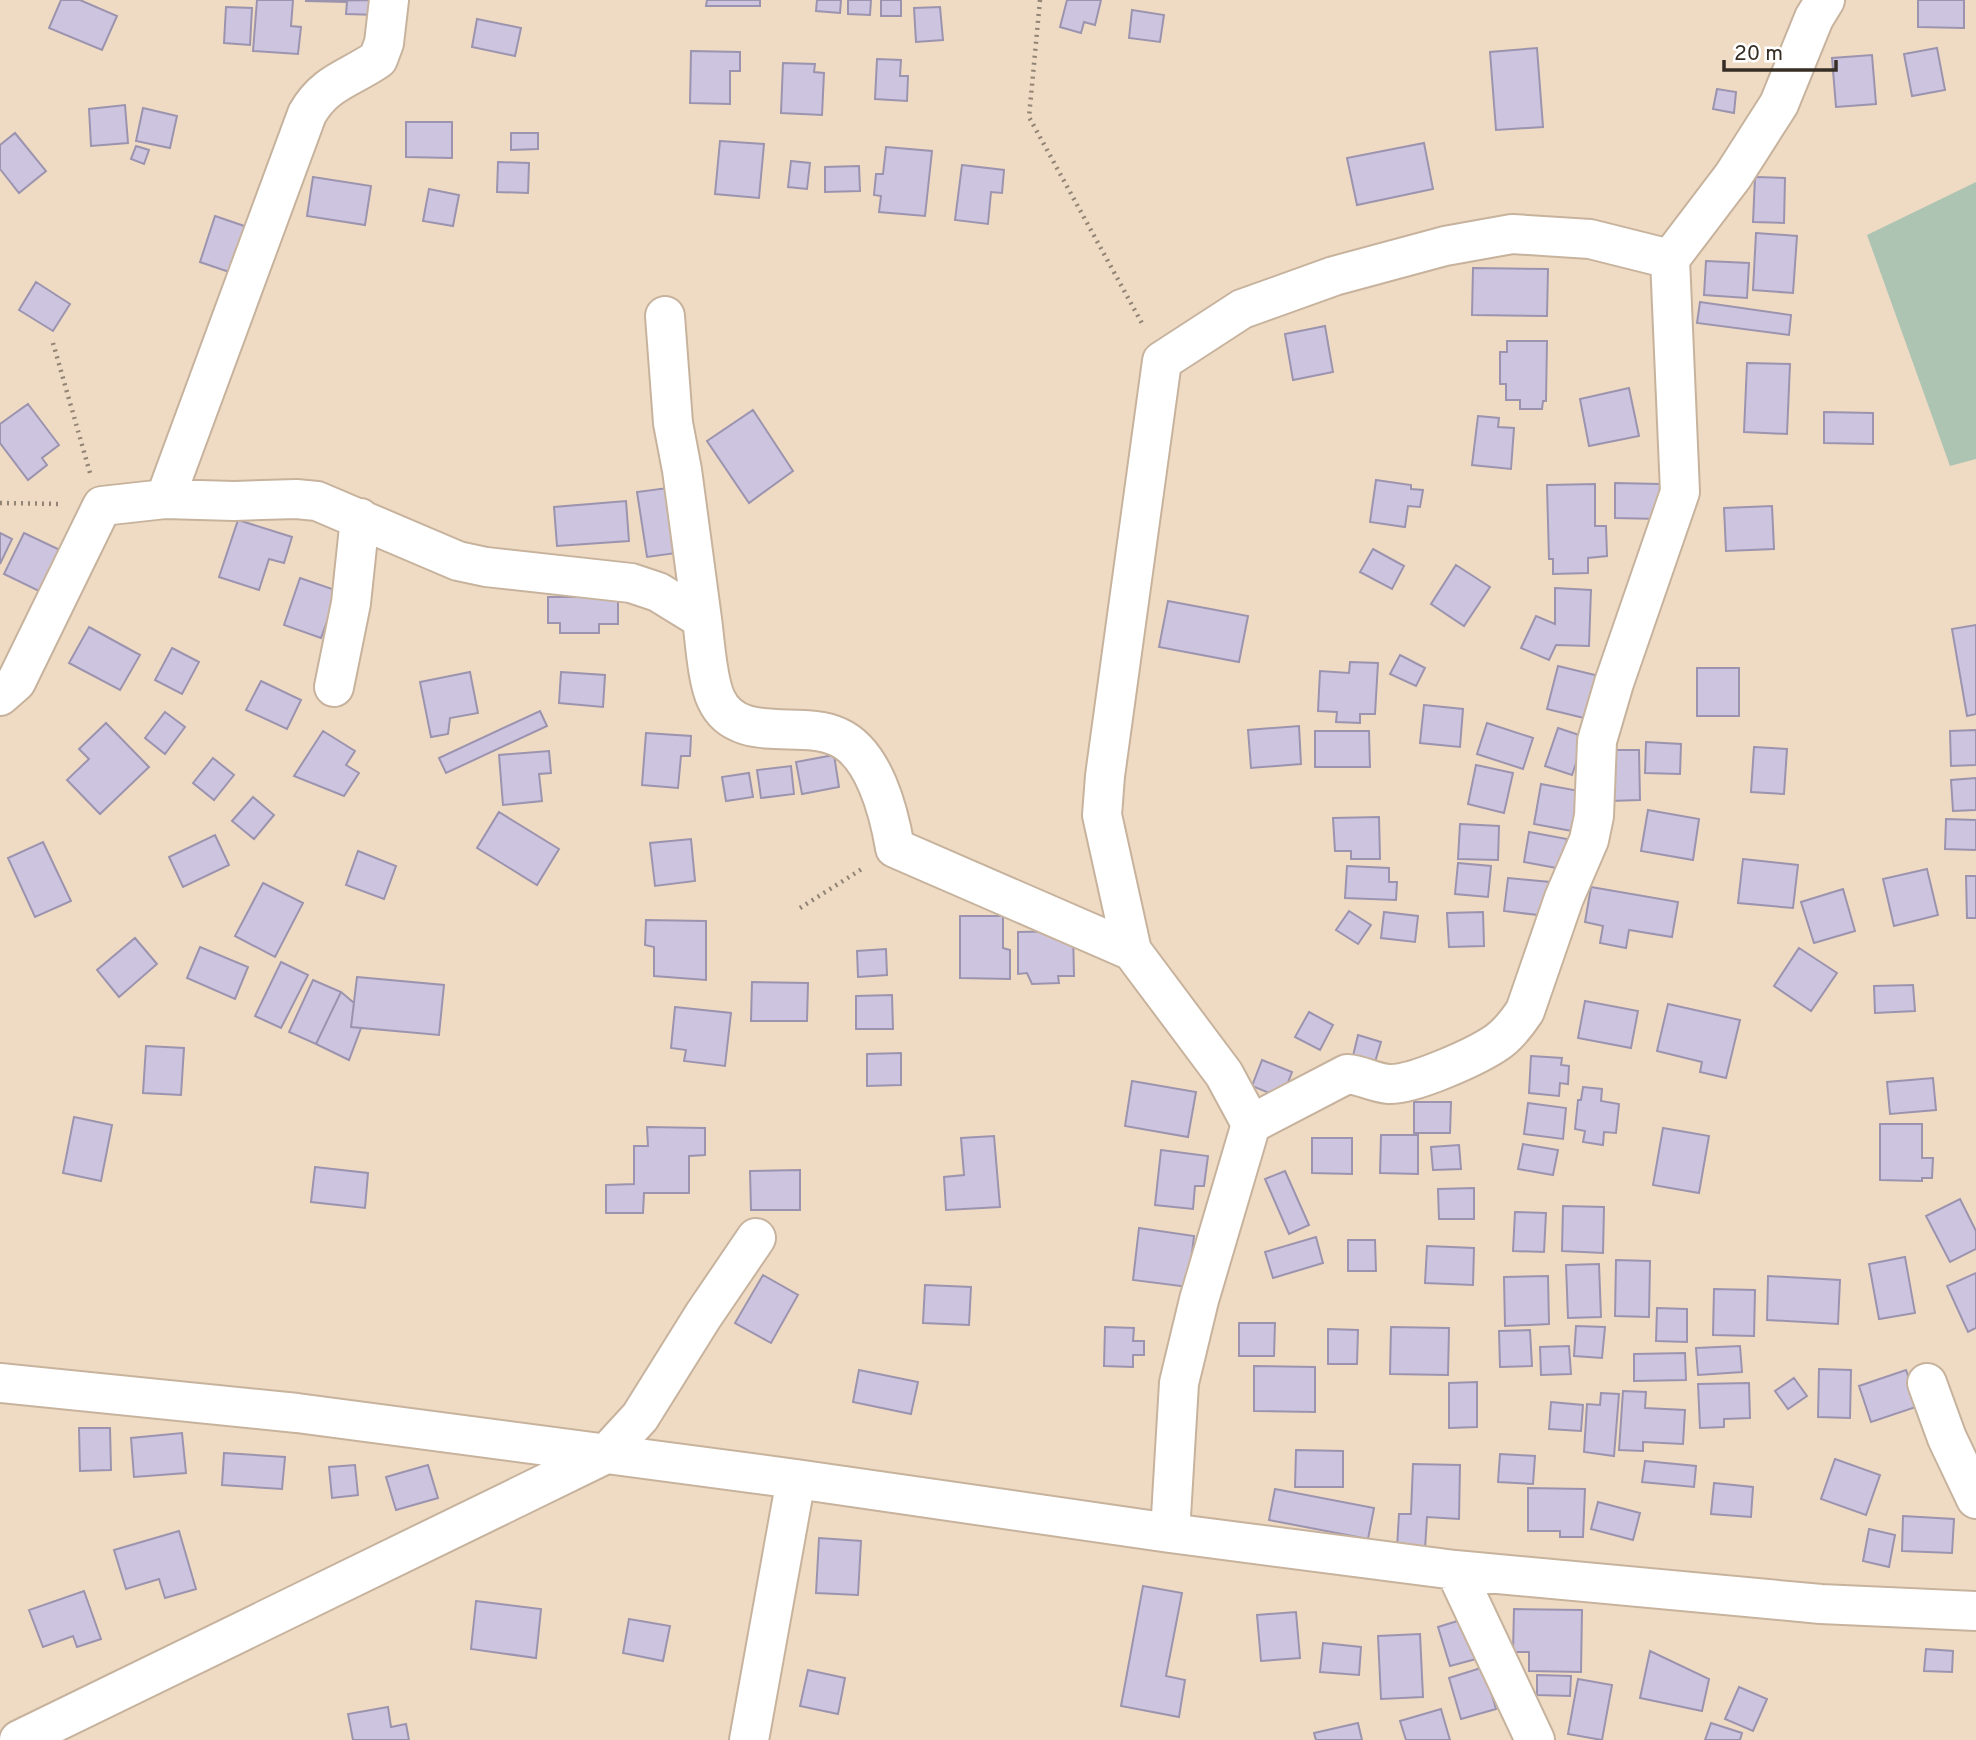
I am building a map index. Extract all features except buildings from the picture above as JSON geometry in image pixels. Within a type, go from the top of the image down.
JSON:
[{"type":"street","points":[[165,499],[307,114],[317,97],[378,59],[384,43],[388,0]]},
{"type":"street","points":[[1251,1124],[1347,1074],[1361,1075],[1374,1082],[1391,1084],[1416,1080],[1497,1043],[1516,1026],[1525,1011],[1564,898],[1589,840],[1594,816],[1597,741],[1614,683],[1680,492],[1670,259],[1733,176],[1779,104],[1814,18],[1825,0]]},
{"type":"street","points":[[1170,1533],[1179,1383],[1199,1300],[1251,1124],[1224,1074],[1132,951],[1102,815],[1105,776],[1162,361],[1242,309],[1334,276],[1445,246],[1513,234],[1590,239],[1670,259]]},
{"type":"street","points":[[665,316],[673,423],[716,699],[727,713],[742,723],[785,730],[817,730],[840,737],[858,751],[881,791],[895,848],[1132,951]]},
{"type":"street","points":[[0,696],[16,682],[102,506],[165,499],[317,501],[360,517],[458,561],[486,567],[631,583],[658,593],[702,619]]},
{"type":"street","points":[[334,687],[351,603],[360,517]]},
{"type":"street","points":[[19,1740],[606,1454],[640,1417],[756,1238]]},
{"type":"street","points":[[1,1373],[1455,1570],[1821,1604],[1976,1611]]},
{"type":"street","points":[[1927,1383],[1947,1438],[1976,1499]]},
{"type":"street","points":[[749,1740],[796,1479]]},
{"type":"street","points":[[1455,1570],[1535,1740]]},
{"type":"path","points":[[1041,0],[1029,117],[1162,361]]},
{"type":"path","points":[[0,503],[102,506],[86,463],[53,343]]},
{"type":"path","points":[[800,908],[895,848]]},
{"type":"green space","points":[[1976,182],[1976,459],[1950,466],[1867,235]]}]
